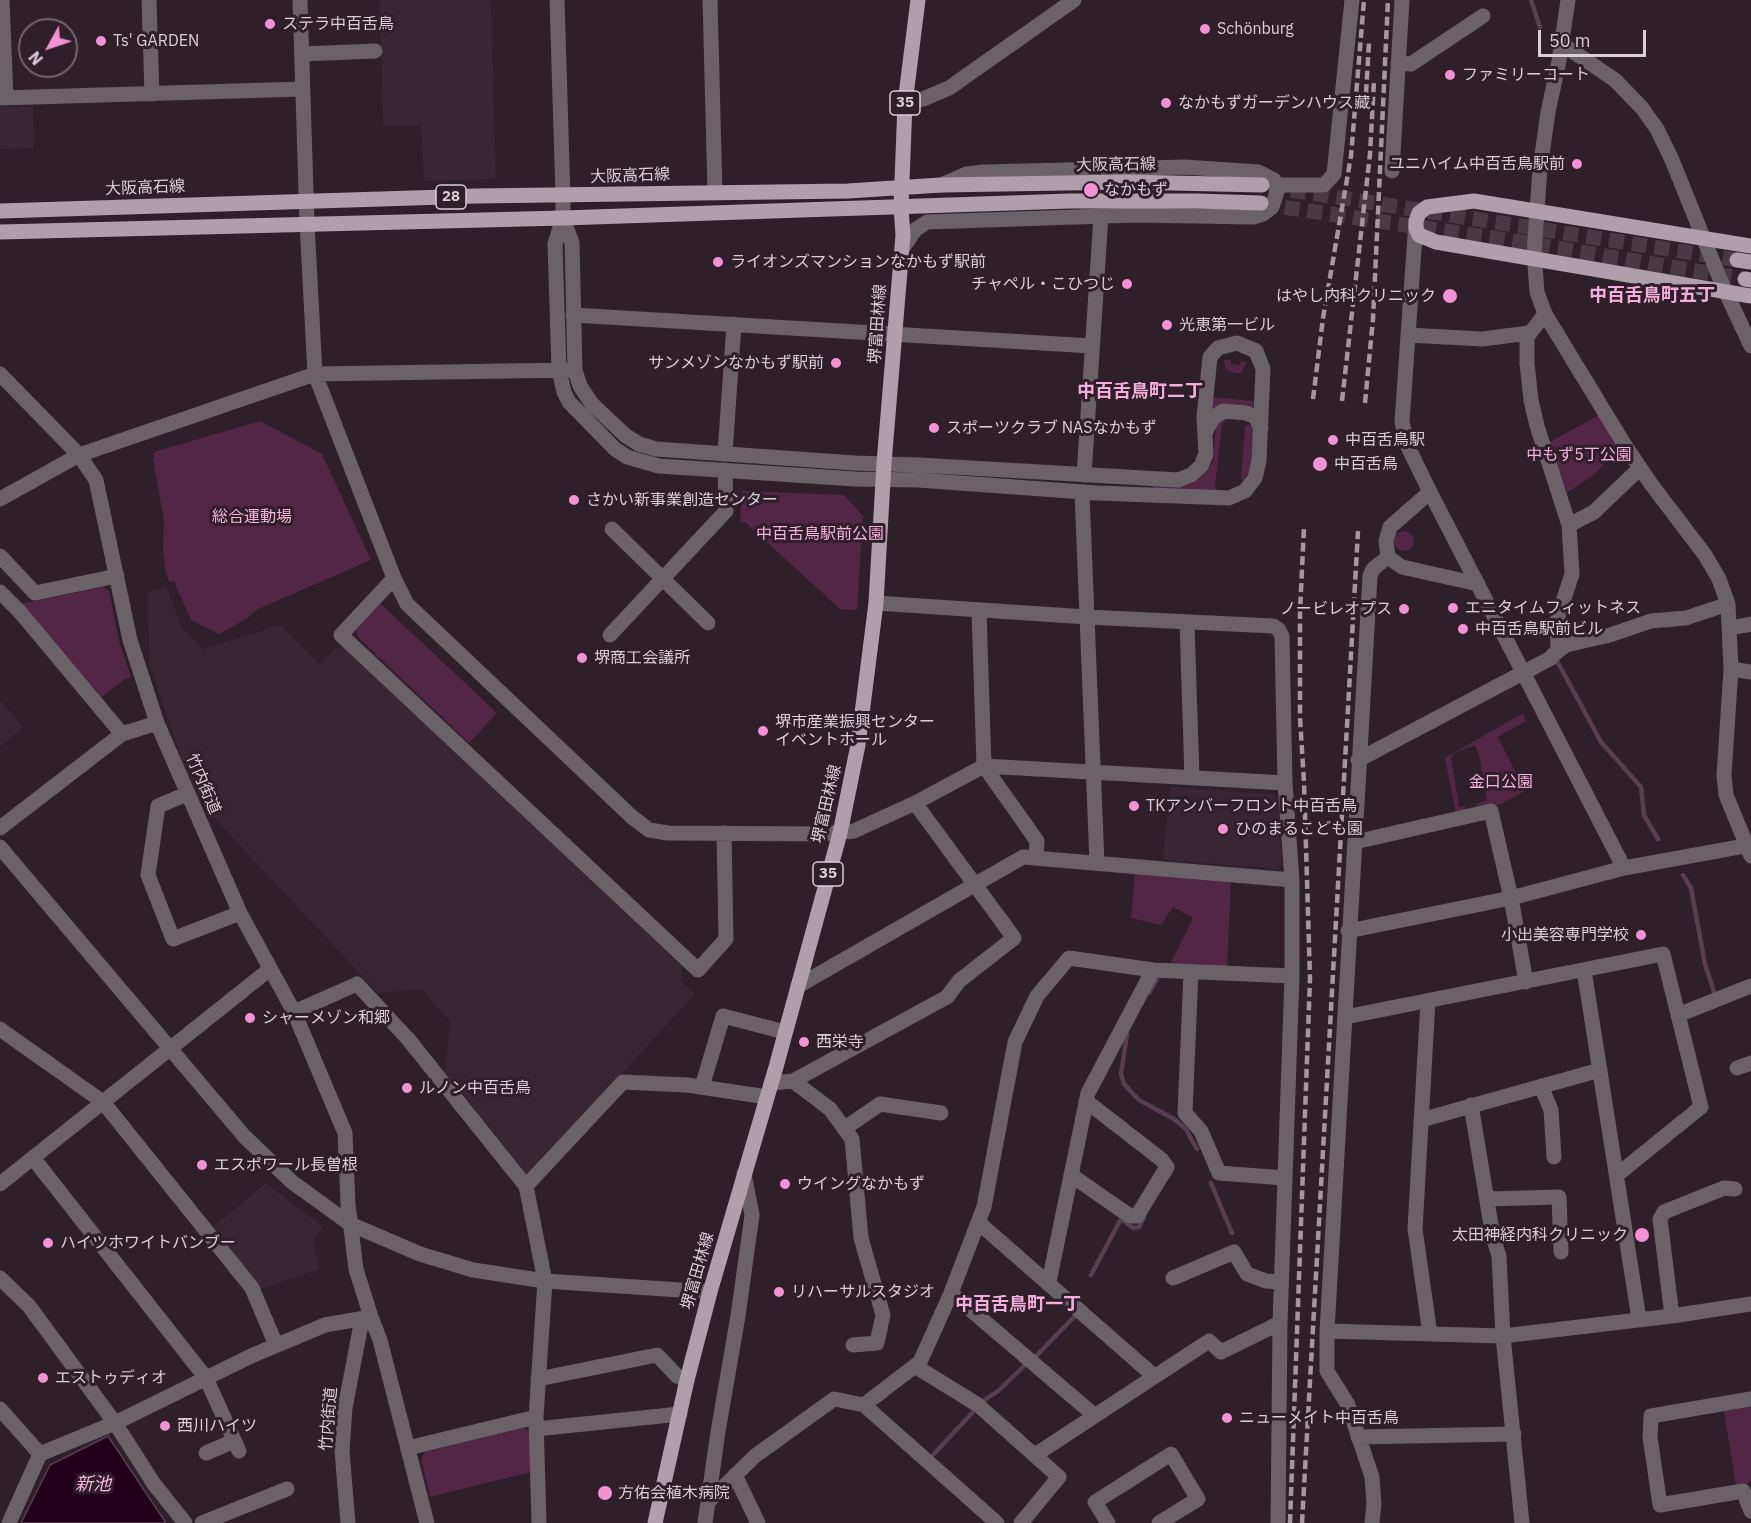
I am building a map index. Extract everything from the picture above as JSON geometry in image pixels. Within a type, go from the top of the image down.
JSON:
[{"type":"main road","name":"堺富田林線","points":[[655,1523],[687,1380],[840,833],[858,745],[876,603],[884,463],[902,249],[901,207],[905,103],[918,0]]},
{"type":"main road","name":"大阪高石線","points":[[0,211],[477,196],[848,191],[941,185],[1128,182],[1269,185]]},
{"type":"main road","name":"28","points":[[0,232],[563,218],[1129,200],[1261,203]]},
{"type":"main road","points":[[1751,246],[1474,201],[1426,207],[1419,213],[1416,221],[1417,232],[1422,238],[1445,244],[1751,296]]},
{"type":"street","points":[[2,0],[3,98],[303,89]]},
{"type":"street","points":[[149,0],[152,94]]},
{"type":"street","points":[[300,0],[306,202],[315,374],[394,578],[407,604],[632,817],[649,830],[668,833],[840,833],[858,831],[984,766],[1285,783]]},
{"type":"street","points":[[557,0],[563,196],[563,218],[555,244],[559,370],[569,402],[615,449],[627,457],[659,466],[918,480],[1082,492],[1228,498],[1245,491],[1255,478],[1260,461],[1263,369],[1256,351],[1237,343],[1218,348],[1209,357],[1204,417],[1206,454],[1201,466],[1191,475],[1178,480],[855,463],[656,449],[639,444],[626,436],[585,395],[580,387],[575,370],[572,243],[563,218]]},
{"type":"street","points":[[710,0],[715,192]]},
{"type":"street","points":[[905,103],[923,99],[949,88],[1074,0]]},
{"type":"street","points":[[1269,185],[1324,185],[1334,174],[1352,0]]},
{"type":"street","points":[[1392,171],[1402,0]]},
{"type":"street","points":[[1348,931],[1511,898],[1624,868],[1749,849],[1726,795],[1724,775],[1731,669],[1730,628],[1728,604],[1719,579],[1705,555],[1640,468],[1545,314],[1537,292],[1536,210],[1544,137],[1568,0]]},
{"type":"street","points":[[1398,63],[1411,64],[1483,16]]},
{"type":"street","points":[[1562,44],[1613,78],[1651,119],[1672,160],[1703,238],[1751,346]]},
{"type":"street","points":[[302,54],[375,51]]},
{"type":"street","points":[[902,249],[915,230],[927,222],[1188,214],[1256,217],[1266,212],[1274,204],[1277,195],[1269,185]]},
{"type":"street","points":[[1084,475],[1101,216]]},
{"type":"street","points":[[1416,221],[1402,422],[1408,447],[1624,868]]},
{"type":"street","points":[[1412,273],[1417,257],[1424,250],[1434,245],[1445,244]]},
{"type":"street","points":[[1545,314],[1527,338],[1531,400],[1537,426],[1569,525],[1572,574],[1557,620],[1558,651]]},
{"type":"street","points":[[573,315],[1092,345]]},
{"type":"street","points":[[725,453],[734,324]]},
{"type":"street","points":[[1408,335],[1482,339],[1529,333]]},
{"type":"street","points":[[0,499],[79,455],[315,374],[575,370]]},
{"type":"street","name":"竹内街道","points":[[0,374],[79,455],[96,480],[130,640],[157,723],[240,914],[294,1012],[345,1133],[350,1224],[366,1318],[380,1340],[427,1523]]},
{"type":"street","points":[[1206,431],[1213,418],[1223,411],[1246,413],[1255,417],[1261,428]]},
{"type":"street","points":[[1569,525],[1594,512],[1640,468]]},
{"type":"street","points":[[610,635],[726,511],[725,470]]},
{"type":"street","points":[[1082,492],[1097,863]]},
{"type":"street","points":[[1430,492],[1390,527],[1386,541],[1388,557],[1402,567],[1478,584]]},
{"type":"street","points":[[612,529],[708,623]]},
{"type":"street","points":[[0,556],[35,593],[117,576]]},
{"type":"street","points":[[1372,1523],[1374,1504],[1372,1477],[1347,1405],[1327,1371],[1327,1331],[1370,576],[1373,569],[1388,557]]},
{"type":"street","points":[[394,578],[341,635],[698,970],[726,939],[723,833]]},
{"type":"street","points":[[0,592],[20,612],[122,734]]},
{"type":"street","points":[[876,603],[979,611],[1273,626],[1282,636],[1285,783],[1292,880],[1292,976],[1281,1282],[1278,1523]]},
{"type":"street","points":[[1358,760],[1551,658],[1566,645],[1648,622],[1686,618],[1728,604]]},
{"type":"street","points":[[979,611],[984,766],[1037,841],[1036,858]]},
{"type":"street","points":[[1187,623],[1192,778]]},
{"type":"street","points":[[1730,628],[1751,624]]},
{"type":"street","points":[[1731,669],[1751,672]]},
{"type":"street","points":[[0,828],[122,734],[157,723]]},
{"type":"street","points":[[187,794],[158,806],[148,875],[173,939],[240,914]]},
{"type":"street","points":[[526,1186],[623,1082],[769,1090],[793,1081],[947,997],[959,981],[1014,938],[915,803]]},
{"type":"street","points":[[1355,842],[1491,811],[1511,898],[1526,982]]},
{"type":"street","points":[[0,847],[261,1155],[292,1182],[350,1224],[420,1254],[473,1270],[544,1281],[710,1292]]},
{"type":"street","points":[[798,986],[1023,857],[1292,880]]},
{"type":"street","points":[[1345,1017],[1663,954],[1701,1107],[1617,1175]]},
{"type":"street","points":[[864,1405],[920,1362],[951,1293],[984,1207],[1015,1042],[1037,996],[1069,958],[1153,970],[1292,976]]},
{"type":"street","points":[[0,1184],[270,969]]},
{"type":"street","points":[[1048,1282],[1088,1093],[1153,970]]},
{"type":"street","points":[[1584,970],[1639,1319]]},
{"type":"street","points":[[1191,972],[1185,1113],[1201,1131],[1219,1173],[1285,1178]]},
{"type":"street","points":[[294,1012],[357,984],[408,1039],[526,1186],[544,1281],[536,1423],[539,1523]]},
{"type":"street","points":[[1678,1015],[1751,986]]},
{"type":"street","points":[[1428,1001],[1415,1229],[1430,1334]]},
{"type":"street","points":[[702,1087],[723,1016],[785,1032]]},
{"type":"street","points":[[0,1029],[103,1102],[252,1288],[276,1345]]},
{"type":"street","points":[[1421,1120],[1600,1070]]},
{"type":"street","points":[[793,1081],[830,1109],[852,1139],[861,1238],[883,1316],[877,1342],[853,1345]]},
{"type":"street","points":[[1541,1086],[1551,1110],[1554,1157]]},
{"type":"street","points":[[1071,1174],[1130,1216],[1137,1216],[1167,1167],[1162,1160],[1086,1101]]},
{"type":"street","points":[[845,1128],[880,1104],[941,1113]]},
{"type":"street","points":[[1471,1105],[1492,1236],[1499,1256],[1503,1336],[1514,1434],[1518,1523]]},
{"type":"street","points":[[33,1158],[206,1378],[237,1446],[206,1453]]},
{"type":"street","points":[[705,1523],[752,1215],[744,1174]]},
{"type":"street","points":[[1672,1316],[1660,1219],[1664,1212],[1724,1188],[1735,1189]]},
{"type":"street","points":[[1487,1199],[1559,1197],[1561,1252]]},
{"type":"street","points":[[979,1223],[1154,1376]]},
{"type":"street","points":[[1173,1278],[1234,1252],[1247,1274],[1266,1281],[1281,1282]]},
{"type":"street","points":[[0,1278],[29,1306],[115,1423],[154,1484],[185,1523]]},
{"type":"street","points":[[951,1293],[1094,1415]]},
{"type":"street","points":[[1327,1331],[1503,1336],[1751,1304]]},
{"type":"street","points":[[9,1523],[40,1454],[115,1423],[276,1345],[325,1325],[366,1318]]},
{"type":"street","name":"竹内街道","points":[[348,1523],[342,1451],[345,1408],[366,1318]]},
{"type":"street","points":[[1035,1455],[1209,1341],[1221,1352],[1280,1323]]},
{"type":"street","points":[[538,1379],[657,1355],[677,1376],[687,1380]]},
{"type":"street","points":[[915,1366],[978,1405],[1059,1477],[1021,1523]]},
{"type":"street","points":[[710,1501],[755,1456],[834,1399],[864,1405],[998,1523]]},
{"type":"street","points":[[1751,1399],[1651,1416],[1650,1437],[1660,1505],[1743,1491],[1751,1511]]},
{"type":"street","points":[[0,1409],[40,1454]]},
{"type":"street","points":[[408,1448],[536,1423],[680,1414]]},
{"type":"street","points":[[1358,1437],[1514,1434]]},
{"type":"street","points":[[1108,1523],[1095,1502],[1171,1454],[1198,1499],[1159,1523]]},
{"type":"street","points":[[735,1475],[758,1523]]},
{"type":"street","points":[[202,1523],[286,1488]]},
{"type":"shaded area","points":[[380,0],[491,0],[496,179],[424,181],[421,125],[383,125]]},
{"type":"shaded area","points":[[0,107],[33,107],[34,148],[0,149]]},
{"type":"shaded area","points":[[166,587],[183,629],[203,649],[280,625],[320,665],[335,648],[347,649],[682,966],[681,981],[695,994],[528,1175],[445,1072],[450,1021],[421,989],[378,993],[194,796],[149,663],[148,592]]},
{"type":"shaded area","points":[[0,700],[23,727],[0,747]]},
{"type":"shaded area","name":"ひのまるこども園","points":[[1170,787],[1274,794],[1278,799],[1282,864],[1277,869],[1163,860]]},
{"type":"shaded area","points":[[266,1183],[323,1227],[313,1241],[319,1269],[259,1290],[212,1228]]},
{"type":"green space","points":[[1224,360],[1231,360],[1231,364],[1240,365],[1241,361],[1247,362],[1241,373],[1235,373],[1225,367]]},
{"type":"green space","points":[[1211,397],[1254,401],[1253,411],[1212,415]]},
{"type":"green space","name":"中もず5丁公園","points":[[1599,415],[1619,448],[1595,474],[1567,493],[1548,443]]},
{"type":"green space","points":[[1220,418],[1229,418],[1222,424],[1215,487],[1219,492],[1153,490],[1153,486],[1189,485],[1206,472],[1213,461],[1216,422]]},
{"type":"green space","name":"総合運動場","points":[[260,421],[322,454],[371,560],[258,609],[246,619],[219,634],[191,620],[174,581],[169,582],[165,569],[164,520],[153,459],[154,452]]},
{"type":"green space","points":[[1253,425],[1256,430],[1251,468],[1244,480],[1241,479],[1245,426]]},
{"type":"green space","name":"中百舌鳥駅前公園","points":[[742,491],[844,495],[863,516],[857,610],[840,609],[746,523],[740,521]]},
{"type":"green space","points":[[1404,531],[1411,534],[1414,541],[1411,548],[1404,551],[1397,548],[1394,541],[1397,534]]},
{"type":"green space","points":[[103,587],[109,591],[119,641],[131,677],[99,699],[21,604]]},
{"type":"green space","points":[[381,604],[497,713],[469,743],[358,637],[356,630]]},
{"type":"green space","name":"金口公園","points":[[1523,713],[1526,721],[1498,737],[1525,791],[1499,805],[1477,810],[1476,804],[1487,800],[1475,745],[1454,753],[1451,758],[1459,807],[1465,806],[1466,812],[1456,814],[1445,758]]},
{"type":"green space","points":[[1135,873],[1231,880],[1227,968],[1170,965],[1193,918],[1173,907],[1161,925],[1131,918]]},
{"type":"green space","points":[[1751,1407],[1751,1481],[1736,1486],[1724,1411]]},
{"type":"green space","points":[[524,1427],[530,1433],[531,1472],[430,1497],[421,1459],[425,1452]]},
{"type":"water","name":"新池","points":[[108,1436],[166,1523],[21,1523],[50,1465]]},
{"type":"waterway","points":[[1531,0],[1540,27]]},
{"type":"waterway","points":[[1556,659],[1601,742],[1641,787],[1644,815],[1658,839]]},
{"type":"waterway","points":[[1683,875],[1691,888],[1705,964],[1715,995]]},
{"type":"waterway","points":[[1149,993],[1157,979]]},
{"type":"waterway","points":[[1127,1034],[1121,1074],[1124,1084],[1139,1100],[1174,1119],[1185,1128],[1197,1149]]},
{"type":"waterway","points":[[1211,1183],[1232,1233]]},
{"type":"waterway","points":[[1091,1275],[1121,1219],[1133,1228],[1139,1227],[1144,1218]]},
{"type":"waterway","points":[[1036,1356],[1075,1316]]},
{"type":"waterway","points":[[983,1401],[998,1391],[1026,1364]]},
{"type":"waterway","points":[[931,1457],[973,1412]]},
{"type":"tunnel","points":[[1291,190],[1737,260]]},
{"type":"tunnel","points":[[1262,204],[1521,242],[1745,279]]},
{"type":"railway","points":[[1313,399],[1323,318],[1351,156],[1364,0]]},
{"type":"railway","points":[[1365,403],[1373,319],[1388,0]]},
{"type":"railway","points":[[1366,93],[1369,42]]},
{"type":"railway","points":[[1342,401],[1370,154],[1374,81]]},
{"type":"railway","points":[[1290,1523],[1310,978],[1300,718],[1300,612],[1304,527]]},
{"type":"railway","points":[[1302,1523],[1358,531]]},
{"type":"place","name":"ステラ中百舌鳥","points":[[270,24]]},
{"type":"place","name":"Schönburg","points":[[1205,29]]},
{"type":"place","name":"Ts' GARDEN","points":[[101,41]]},
{"type":"place","name":"ファミリーコート","points":[[1450,75]]},
{"type":"place","name":"なかもずガーデンハウス藏","points":[[1166,103]]},
{"type":"place","name":"ユニハイム中百舌鳥駅前","points":[[1577,164]]},
{"type":"place","name":"なかもず","points":[[1091,190]]},
{"type":"place","name":"ライオンズマンションなかもず駅前","points":[[718,262]]},
{"type":"place","name":"チャペル・こひつじ","points":[[1127,284]]},
{"type":"place","name":"はやし内科クリニック","points":[[1450,296]]},
{"type":"place","name":"光恵第一ビル","points":[[1167,325]]},
{"type":"place","name":"サンメゾンなかもず駅前","points":[[836,363]]},
{"type":"place","name":"スポーツクラブ NASなかもず","points":[[934,428]]},
{"type":"place","name":"中百舌鳥駅","points":[[1333,440]]},
{"type":"place","name":"中百舌鳥","points":[[1320,464]]},
{"type":"place","name":"さかい新事業創造センター","points":[[574,500]]},
{"type":"place","name":"エニタイムフィットネス","points":[[1453,608]]},
{"type":"place","name":"ノービレオプス","points":[[1404,609]]},
{"type":"place","name":"中百舌鳥駅前ビル","points":[[1463,629]]},
{"type":"place","name":"堺商工会議所","points":[[582,658]]},
{"type":"place","name":"堺市産業振興センター イベントホール","points":[[763,731]]},
{"type":"place","name":"TKアンバーフロント中百舌鳥","points":[[1134,806]]},
{"type":"place","name":"ひのまるこども園","points":[[1223,829]]},
{"type":"place","name":"小出美容専門学校","points":[[1641,935]]},
{"type":"place","name":"シャーメゾン和郷","points":[[250,1018]]},
{"type":"place","name":"西栄寺","points":[[804,1042]]},
{"type":"place","name":"ルノン中百舌鳥","points":[[407,1088]]},
{"type":"place","name":"エスポワール長曽根","points":[[202,1165]]},
{"type":"place","name":"ウイングなかもず","points":[[785,1184]]},
{"type":"place","name":"太田神経内科クリニック","points":[[1642,1235]]},
{"type":"place","name":"ハイツホワイトバンブー","points":[[48,1243]]},
{"type":"place","name":"リハーサルスタジオ","points":[[779,1292]]},
{"type":"place","name":"エストゥディオ","points":[[43,1378]]},
{"type":"place","name":"ニューメイト中百舌鳥","points":[[1227,1418]]},
{"type":"place","name":"西川ハイツ","points":[[165,1426]]},
{"type":"place","name":"方佑会植木病院","points":[[605,1493]]},
{"type":"district","name":"中百舌鳥町五丁","points":[[1652,296]]},
{"type":"district","name":"中百舌鳥町二丁","points":[[1140,392]]},
{"type":"district","name":"中百舌鳥町一丁","points":[[1018,1305]]}]
